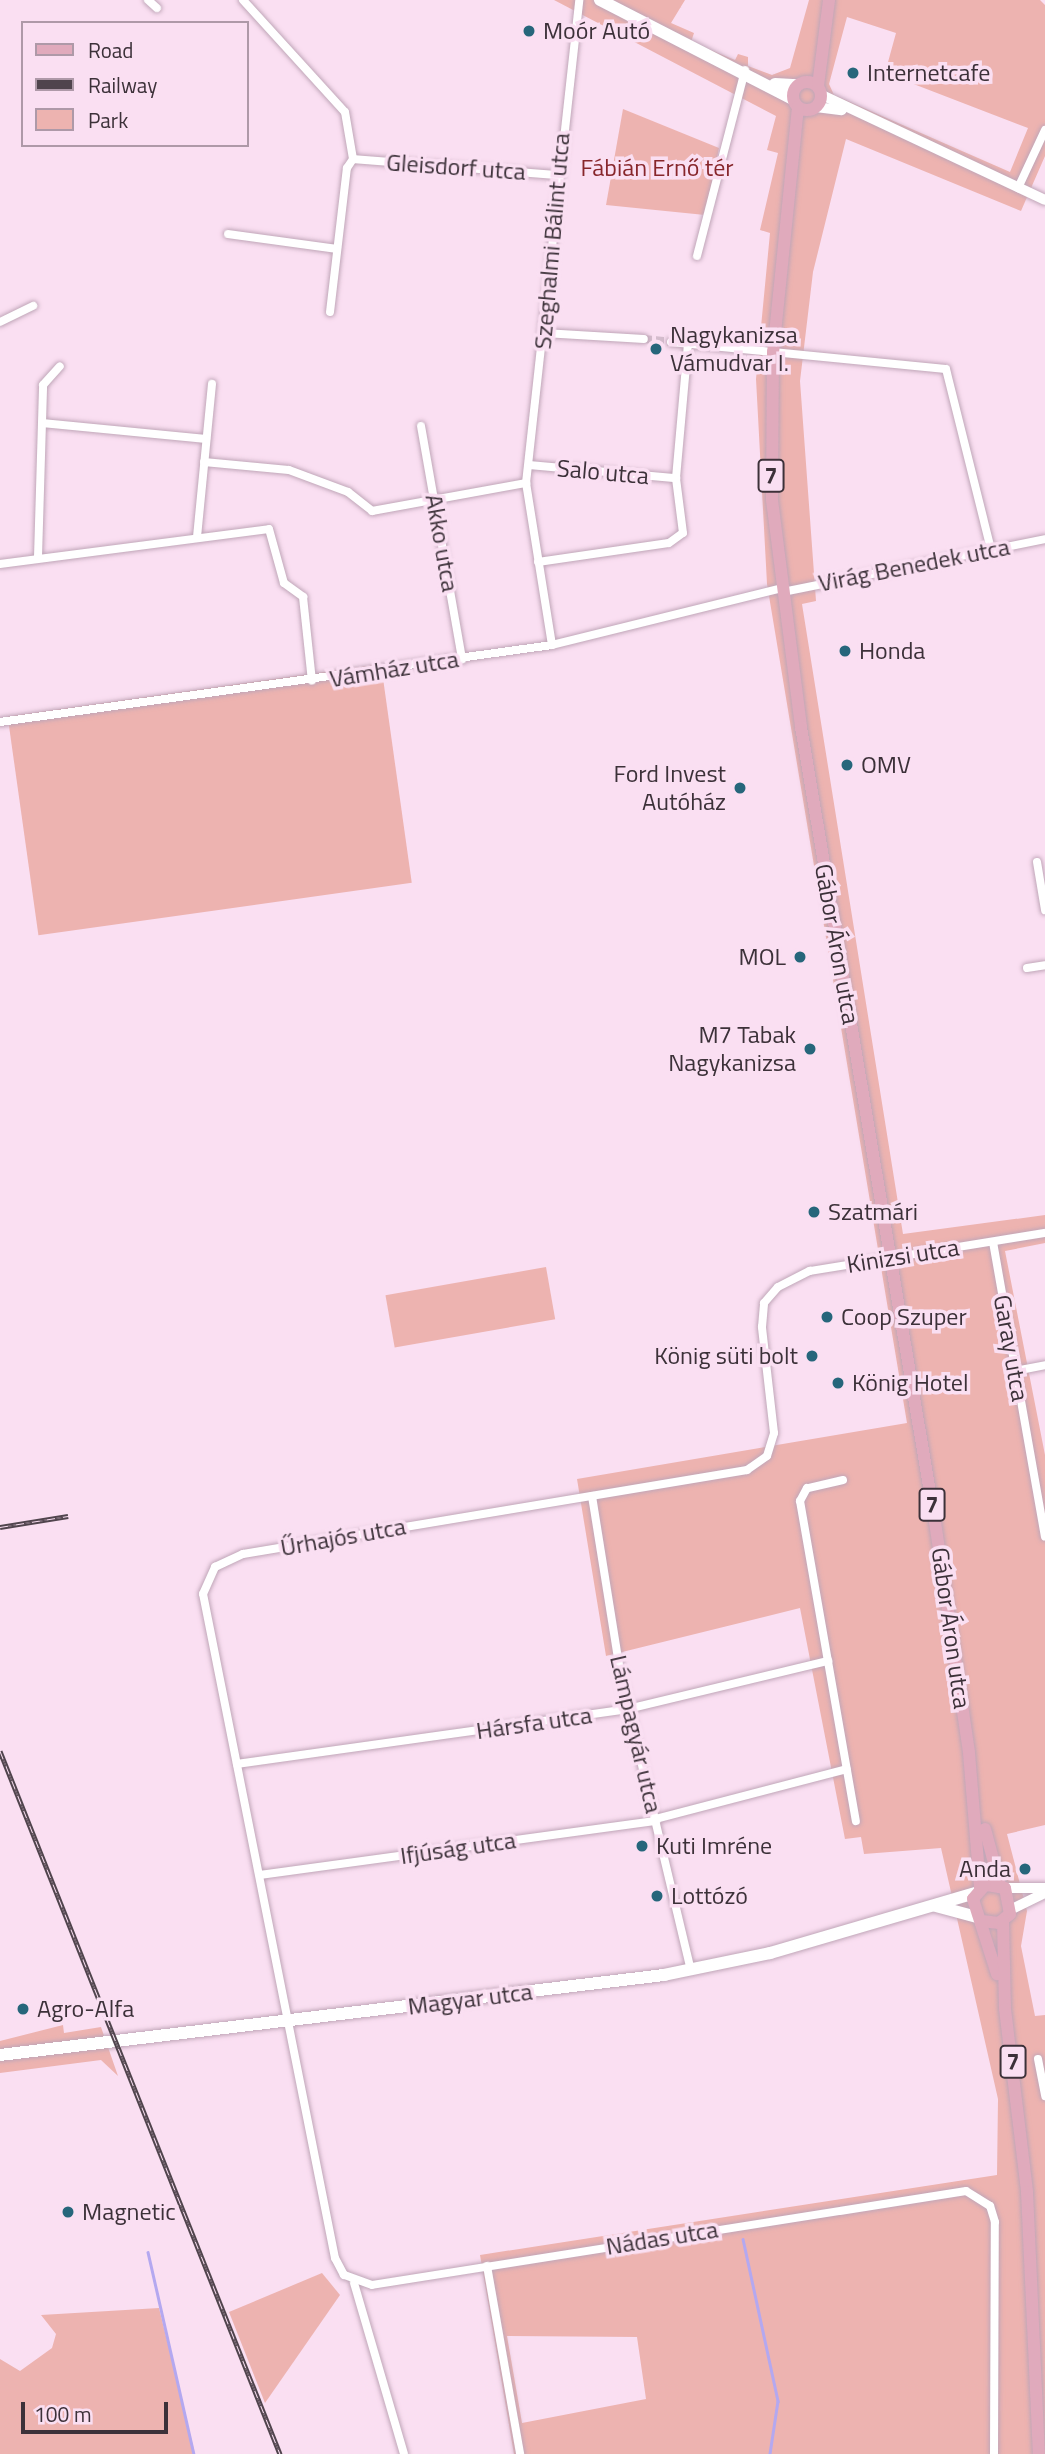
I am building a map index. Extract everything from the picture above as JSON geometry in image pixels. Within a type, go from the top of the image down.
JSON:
[{"type":"main road","points":[[600,0],[658,34],[774,84],[812,94]]},
{"type":"main road","name":"Gábor Áron utca","points":[[829,0],[812,94],[800,132],[773,352],[772,500],[783,590],[888,1258],[969,1753],[1002,1886]]},
{"type":"main road","points":[[774,84],[795,103],[812,94]]},
{"type":"main road","name":"Gábor Áron utca","points":[[800,132],[795,103],[812,94]]},
{"type":"main road","name":"Gábor Áron utca","points":[[969,1753],[978,1890]]},
{"type":"main road","points":[[978,1890],[1002,1886]]},
{"type":"main road","name":"7","points":[[1002,1886],[1012,1909]]},
{"type":"main road","name":"7","points":[[978,1890],[980,1919],[1005,2009]]},
{"type":"main road","name":"Magyar utca","points":[[0,2055],[691,1970],[932,1906],[978,1890]]},
{"type":"main road","name":"Magyar utca","points":[[932,1906],[980,1919]]},
{"type":"main road","points":[[980,1919],[1003,1922],[1012,1909]]},
{"type":"main road","name":"7","points":[[1003,1922],[1005,2009],[1026,2180],[1039,2454]]},
{"type":"street","points":[[148,0],[157,8]]},
{"type":"street","name":"Gleisdorf utca","points":[[243,0],[345,112],[354,159],[347,168],[330,312]]},
{"type":"street","name":"Szeghalmi Bálint utca","points":[[552,645],[526,483],[579,0]]},
{"type":"street","points":[[697,256],[745,70]]},
{"type":"street","points":[[812,94],[1045,200]]},
{"type":"street","points":[[1018,188],[1045,130]]},
{"type":"street","name":"Gleisdorf utca","points":[[354,159],[558,174]]},
{"type":"street","points":[[228,234],[337,249]]},
{"type":"street","points":[[0,322],[33,306]]},
{"type":"street","points":[[544,333],[644,339]]},
{"type":"street","points":[[671,342],[946,369],[991,550]]},
{"type":"street","points":[[538,562],[675,541],[683,527],[676,478],[688,343]]},
{"type":"street","points":[[38,557],[45,378],[60,366]]},
{"type":"street","points":[[197,537],[212,384]]},
{"type":"street","points":[[42,423],[206,439]]},
{"type":"street","name":"Akko utca","points":[[421,426],[462,659]]},
{"type":"street","points":[[204,463],[289,470],[348,492],[372,511],[526,483]]},
{"type":"street","name":"Salo utca","points":[[529,465],[676,478]]},
{"type":"street","points":[[0,564],[262,528],[275,534],[284,583],[302,595],[312,681]]},
{"type":"street","name":"Virág Benedek utca","points":[[783,590],[1045,539]]},
{"type":"street","name":"Vámház utca","points":[[0,722],[312,681],[552,645],[783,590]]},
{"type":"street","points":[[1037,862],[1045,910]]},
{"type":"street","points":[[1027,968],[1045,965]]},
{"type":"street","name":"Kinizsi utca","points":[[769,1296],[803,1273],[1045,1233]]},
{"type":"street","name":"Garay utca","points":[[993,1242],[1015,1371],[1041,1493],[1045,1536]]},
{"type":"street","name":"Űrhajós utca","points":[[290,2020],[204,1602],[207,1580],[221,1563],[592,1496],[727,1475],[767,1456],[774,1433],[762,1327],[769,1296]]},
{"type":"street","points":[[1015,1371],[1045,1365]]},
{"type":"street","points":[[843,1480],[807,1488],[800,1496],[856,1821]]},
{"type":"street","name":"Lámpagyár utca","points":[[592,1496],[628,1709],[691,1970]]},
{"type":"street","name":"Hársfa utca","points":[[237,1764],[628,1709],[828,1661]]},
{"type":"street","name":"Ifjúság utca","points":[[260,1875],[655,1820],[847,1769]]},
{"type":"street","points":[[1002,1886],[1045,1890]]},
{"type":"street","points":[[1012,1909],[1045,1890]]},
{"type":"street","points":[[290,2020],[335,2258],[354,2283],[404,2454]]},
{"type":"street","points":[[1038,2059],[1045,2096]]},
{"type":"street","name":"Nádas utca","points":[[354,2283],[487,2266],[967,2191],[990,2206],[995,2222],[994,2454]]},
{"type":"street","points":[[487,2266],[520,2454]]},
{"type":"green space","points":[[554,0],[685,0],[671,23],[694,33],[691,42],[735,60],[738,54],[748,57],[748,66],[772,75],[790,68],[809,0],[1040,0],[1045,5],[1045,156],[1021,211],[846,139],[813,272],[800,381],[816,601],[802,604],[903,1234],[1045,1215],[1045,1243],[1005,1251],[1045,1455],[1045,1825],[1007,1834],[1027,1911],[1021,1946],[1035,2016],[1045,2015],[1045,2454],[514,2454],[480,2255],[997,2175],[998,2099],[941,1848],[864,1854],[861,1837],[845,1839],[800,1608],[606,1656],[577,1479],[907,1423],[767,584],[756,379],[770,233],[760,230],[778,153],[767,150],[776,116]],"holes":[[[847,17],[896,33],[885,73],[1028,128],[1010,172],[834,95],[829,84]],[[507,2336],[637,2337],[646,2399],[522,2423]]]},
{"type":"green space","name":"Fábián Ernő tér","points":[[623,109],[719,148],[705,215],[606,205]]},
{"type":"green space","points":[[381,664],[412,883],[38,935],[8,716]]},
{"type":"green space","points":[[546,1267],[555,1319],[395,1347],[385,1295]]},
{"type":"green space","points":[[63,2025],[64,2033],[101,2027],[118,2076],[101,2060],[0,2073],[0,2041]]},
{"type":"green space","points":[[322,2273],[340,2295],[265,2403],[229,2312]]},
{"type":"green space","points":[[159,2308],[195,2454],[0,2454],[0,2359],[20,2371],[52,2348],[56,2334],[41,2315]]},
{"type":"waterway","points":[[743,2239],[778,2401],[770,2454]]},
{"type":"waterway","points":[[148,2252],[194,2454]]},
{"type":"tunnel","points":[[644,339],[671,342]]},
{"type":"railway","points":[[0,1527],[68,1516]]},
{"type":"railway","points":[[0,1751],[280,2454]]},
{"type":"place","name":"Moór Autó","points":[[529,31]]},
{"type":"place","name":"Internetcafe","points":[[853,73]]},
{"type":"place","name":"Nagykanizsa Vámudvar I.","points":[[656,349]]},
{"type":"place","name":"Honda","points":[[845,651]]},
{"type":"place","name":"OMV","points":[[847,765]]},
{"type":"place","name":"Ford Invest Autóház","points":[[740,788]]},
{"type":"place","name":"MOL","points":[[800,957]]},
{"type":"place","name":"M7 Tabak Nagykanizsa","points":[[810,1049]]},
{"type":"place","name":"Szatmári","points":[[814,1212]]},
{"type":"place","name":"Coop Szuper","points":[[827,1317]]},
{"type":"place","name":"König süti bolt","points":[[812,1356]]},
{"type":"place","name":"König Hotel","points":[[838,1383]]},
{"type":"place","name":"Kuti Imréne","points":[[642,1846]]},
{"type":"place","name":"Anda","points":[[1025,1869]]},
{"type":"place","name":"Lottózó","points":[[657,1896]]},
{"type":"place","name":"Agro-Alfa","points":[[23,2009]]},
{"type":"place","name":"Magnetic","points":[[68,2212]]}]
